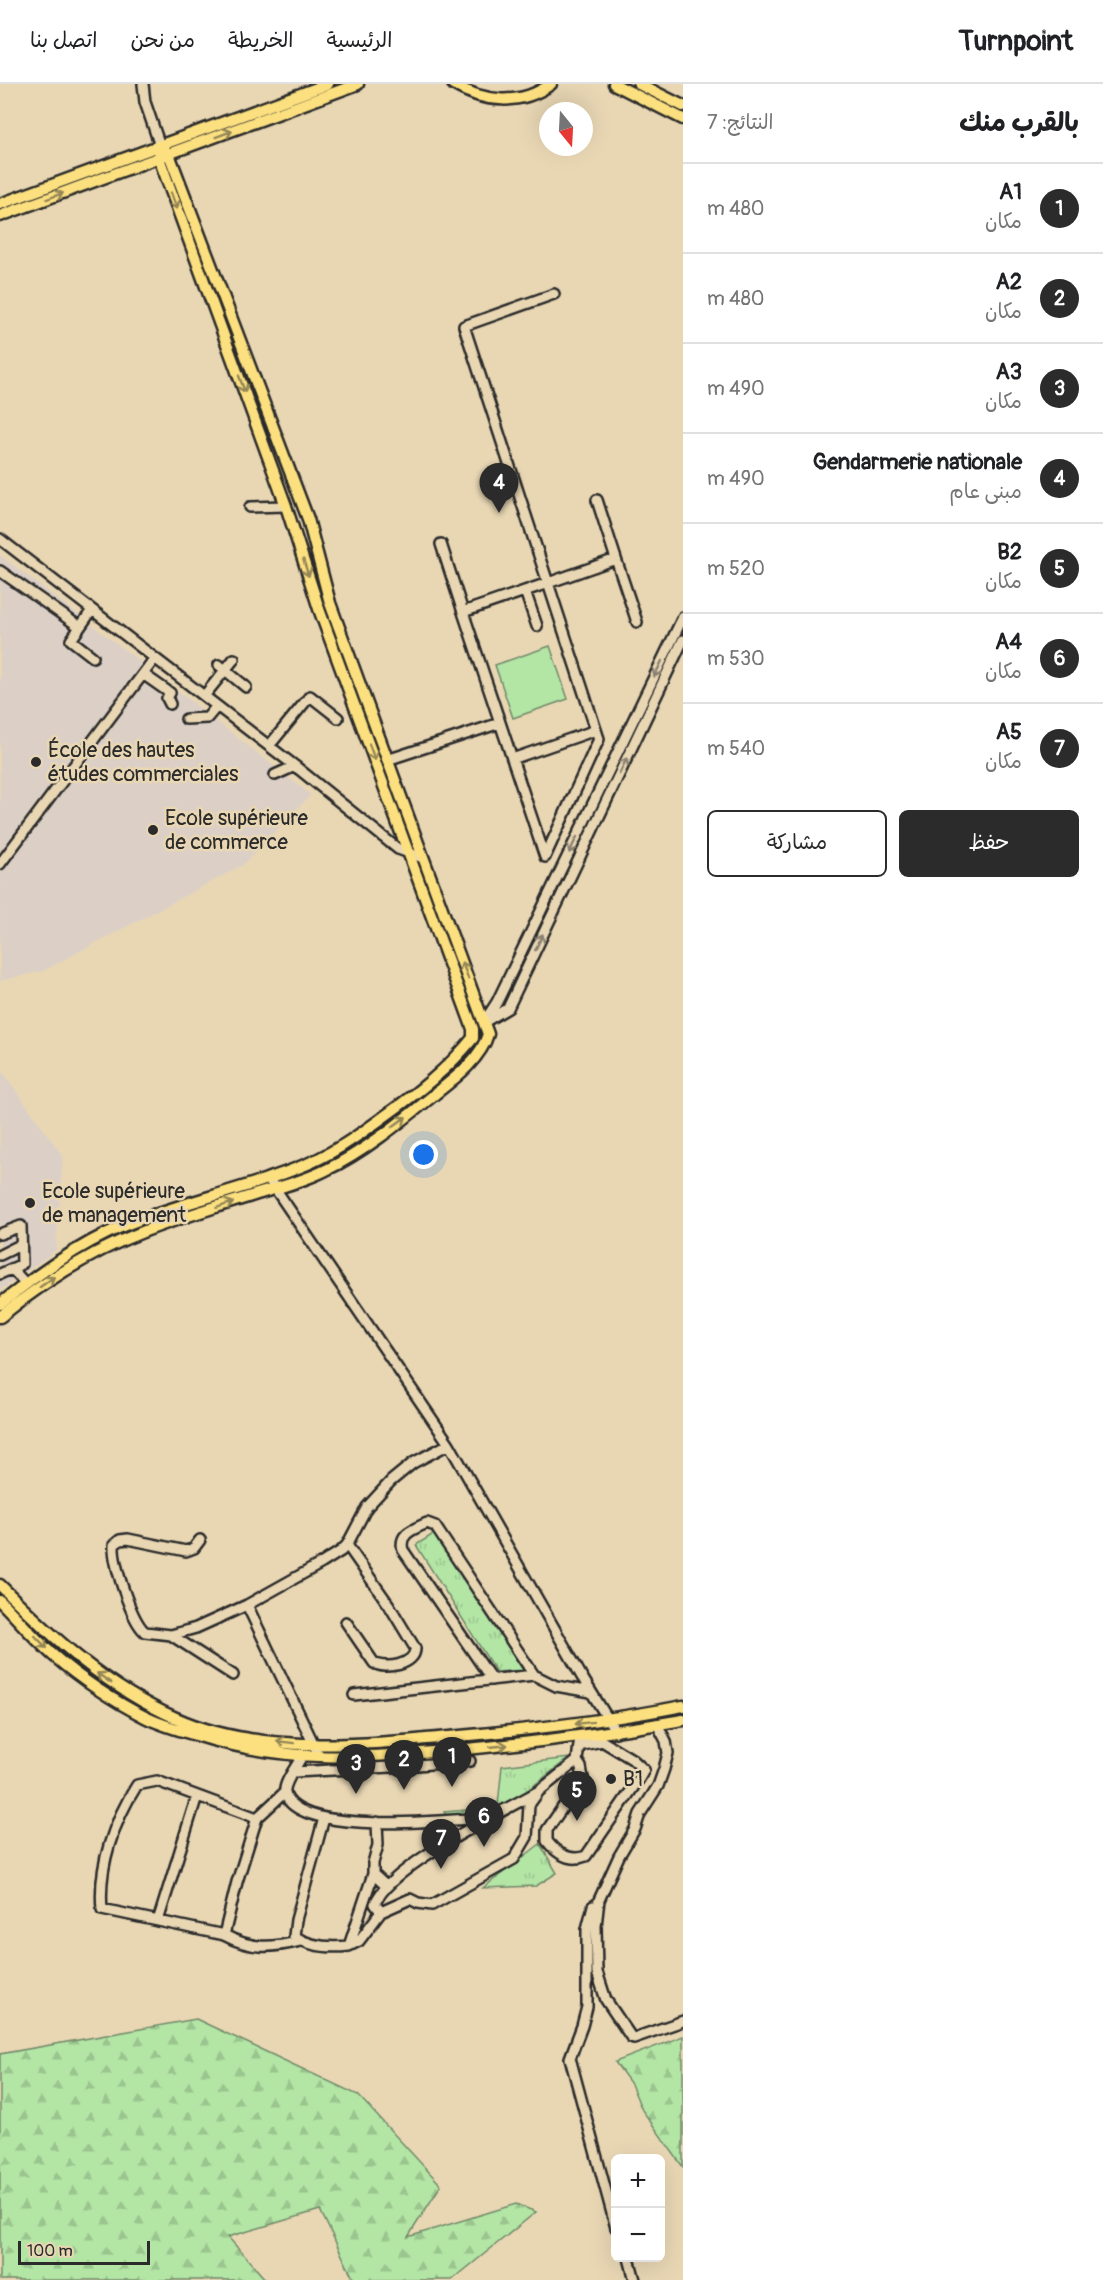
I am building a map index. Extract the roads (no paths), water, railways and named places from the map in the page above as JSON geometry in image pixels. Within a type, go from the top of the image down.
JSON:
[{"type":"main road","points":[[0,204],[328,84]]},
{"type":"main road","points":[[0,216],[358,84]]},
{"type":"main road","points":[[453,84],[478,96],[506,100],[533,94],[551,84]]},
{"type":"main road","points":[[614,84],[683,119]]},
{"type":"main road","points":[[639,84],[683,106]]},
{"type":"main road","points":[[0,1317],[56,1276],[144,1231],[275,1189],[325,1171],[345,1161],[462,1073],[486,1042],[488,1034],[330,603],[308,519],[160,146]]},
{"type":"main road","points":[[0,1304],[50,1266],[120,1227],[325,1157],[351,1142],[424,1087],[473,1038],[473,1029],[319,609],[164,156]]},
{"type":"main road","points":[[473,1029],[484,1022]]},
{"type":"main road","points":[[0,1585],[68,1650],[99,1674],[143,1702],[178,1719],[227,1735],[314,1746],[413,1741],[609,1720],[683,1706]]},
{"type":"main road","points":[[0,1600],[54,1655],[81,1676],[144,1716],[165,1726],[257,1751],[320,1757],[579,1741],[683,1720]]},
{"type":"street","points":[[143,84],[145,102],[160,146]]},
{"type":"street","points":[[441,544],[545,857],[599,739],[464,326],[554,294]]},
{"type":"street","points":[[597,500],[636,622]]},
{"type":"street","points":[[250,507],[286,507]]},
{"type":"street","points":[[0,539],[295,766],[398,849],[423,858]]},
{"type":"street","points":[[463,612],[616,559]]},
{"type":"street","points":[[0,571],[80,627]]},
{"type":"street","points":[[525,591],[537,626]]},
{"type":"street","points":[[92,610],[71,640],[93,657]]},
{"type":"street","points":[[484,1022],[497,1002],[683,617]]},
{"type":"street","points":[[484,1022],[508,1008],[683,640]]},
{"type":"street","points":[[0,864],[155,658]]},
{"type":"street","points":[[204,696],[222,667],[234,659]]},
{"type":"street","points":[[222,667],[246,687]]},
{"type":"street","points":[[143,674],[170,693],[167,698],[170,704]]},
{"type":"street","points":[[269,746],[310,696],[338,718]]},
{"type":"street","points":[[186,719],[207,718],[217,706]]},
{"type":"street","points":[[387,760],[500,723]]},
{"type":"street","points":[[512,759],[596,730]]},
{"type":"street","points":[[420,739],[423,749]]},
{"type":"street","points":[[275,775],[295,766]]},
{"type":"street","points":[[268,1178],[449,1444],[616,1732]]},
{"type":"street","points":[[0,1234],[21,1226],[22,1264],[0,1274]]},
{"type":"street","points":[[0,1255],[20,1245]]},
{"type":"street","points":[[12,1269],[26,1284]]},
{"type":"street","points":[[200,1540],[194,1548],[186,1551],[128,1539],[120,1540],[114,1545],[127,1596],[145,1632],[171,1635],[196,1628],[247,1605],[322,1563],[347,1545],[367,1507],[391,1481],[413,1463],[449,1444]]},
{"type":"street","points":[[492,1680],[403,1550],[402,1541],[406,1534],[428,1523],[435,1526],[534,1675],[556,1686],[591,1692]]},
{"type":"street","points":[[346,1622],[378,1666],[400,1664],[412,1658],[415,1653],[415,1648],[389,1605],[347,1545]]},
{"type":"street","points":[[247,1605],[320,1757]]},
{"type":"street","points":[[171,1635],[233,1675]]},
{"type":"street","points":[[354,1695],[534,1675]]},
{"type":"street","points":[[657,1724],[666,1741],[668,1753],[658,1786],[640,1814],[635,1829],[599,1900],[596,1926],[597,1972],[606,2000],[631,2037],[634,2038],[683,2021]]},
{"type":"street","points":[[579,1741],[602,1741],[632,1759],[644,1770],[586,1856],[576,1860],[558,1854],[547,1841],[548,1830],[583,1779],[581,1767],[577,1761],[579,1741]]},
{"type":"street","points":[[302,1756],[286,1782],[285,1792],[289,1801],[310,1815],[334,1821],[423,1823],[492,1818]]},
{"type":"street","points":[[294,1772],[470,1761]]},
{"type":"street","points":[[381,1912],[375,1904],[378,1896],[386,1886],[423,1857],[465,1831],[539,1791],[577,1761]]},
{"type":"street","points":[[257,1818],[157,1781],[137,1785],[122,1808],[105,1858],[102,1909],[224,1935],[257,1947],[280,1946],[301,1941]]},
{"type":"street","points":[[324,1818],[296,1920],[294,1936],[301,1941],[330,1948],[349,1946],[359,1941],[381,1912],[410,1899],[432,1905],[514,1859],[527,1837],[529,1805],[539,1791]]},
{"type":"street","points":[[224,1935],[237,1882],[257,1818],[285,1792]]},
{"type":"street","points":[[158,1921],[197,1796]]},
{"type":"street","points":[[349,1946],[373,1875],[373,1863],[378,1845],[377,1822]]},
{"type":"street","points":[[373,1875],[386,1886]]},
{"type":"street","points":[[610,1875],[596,1894],[587,1929],[587,2007],[570,2058],[611,2213]]},
{"type":"street","points":[[630,2262],[635,2280]]},
{"type":"place","name":"Gendarmerie nationale","points":[[499,513]]},
{"type":"place","name":"École des hautes études commerciales","points":[[36,762]]},
{"type":"place","name":"Ecole supérieure de commerce","points":[[153,830]]},
{"type":"place","name":"Ecole supérieure de management","points":[[30,1203]]},
{"type":"place","name":"B1","points":[[611,1779]]},
{"type":"place","name":"A1","points":[[452,1787]]},
{"type":"place","name":"A2","points":[[404,1790]]},
{"type":"place","name":"A3","points":[[356,1794]]},
{"type":"place","name":"B2","points":[[577,1821]]},
{"type":"place","name":"A4","points":[[484,1847]]},
{"type":"place","name":"A5","points":[[441,1869]]}]
